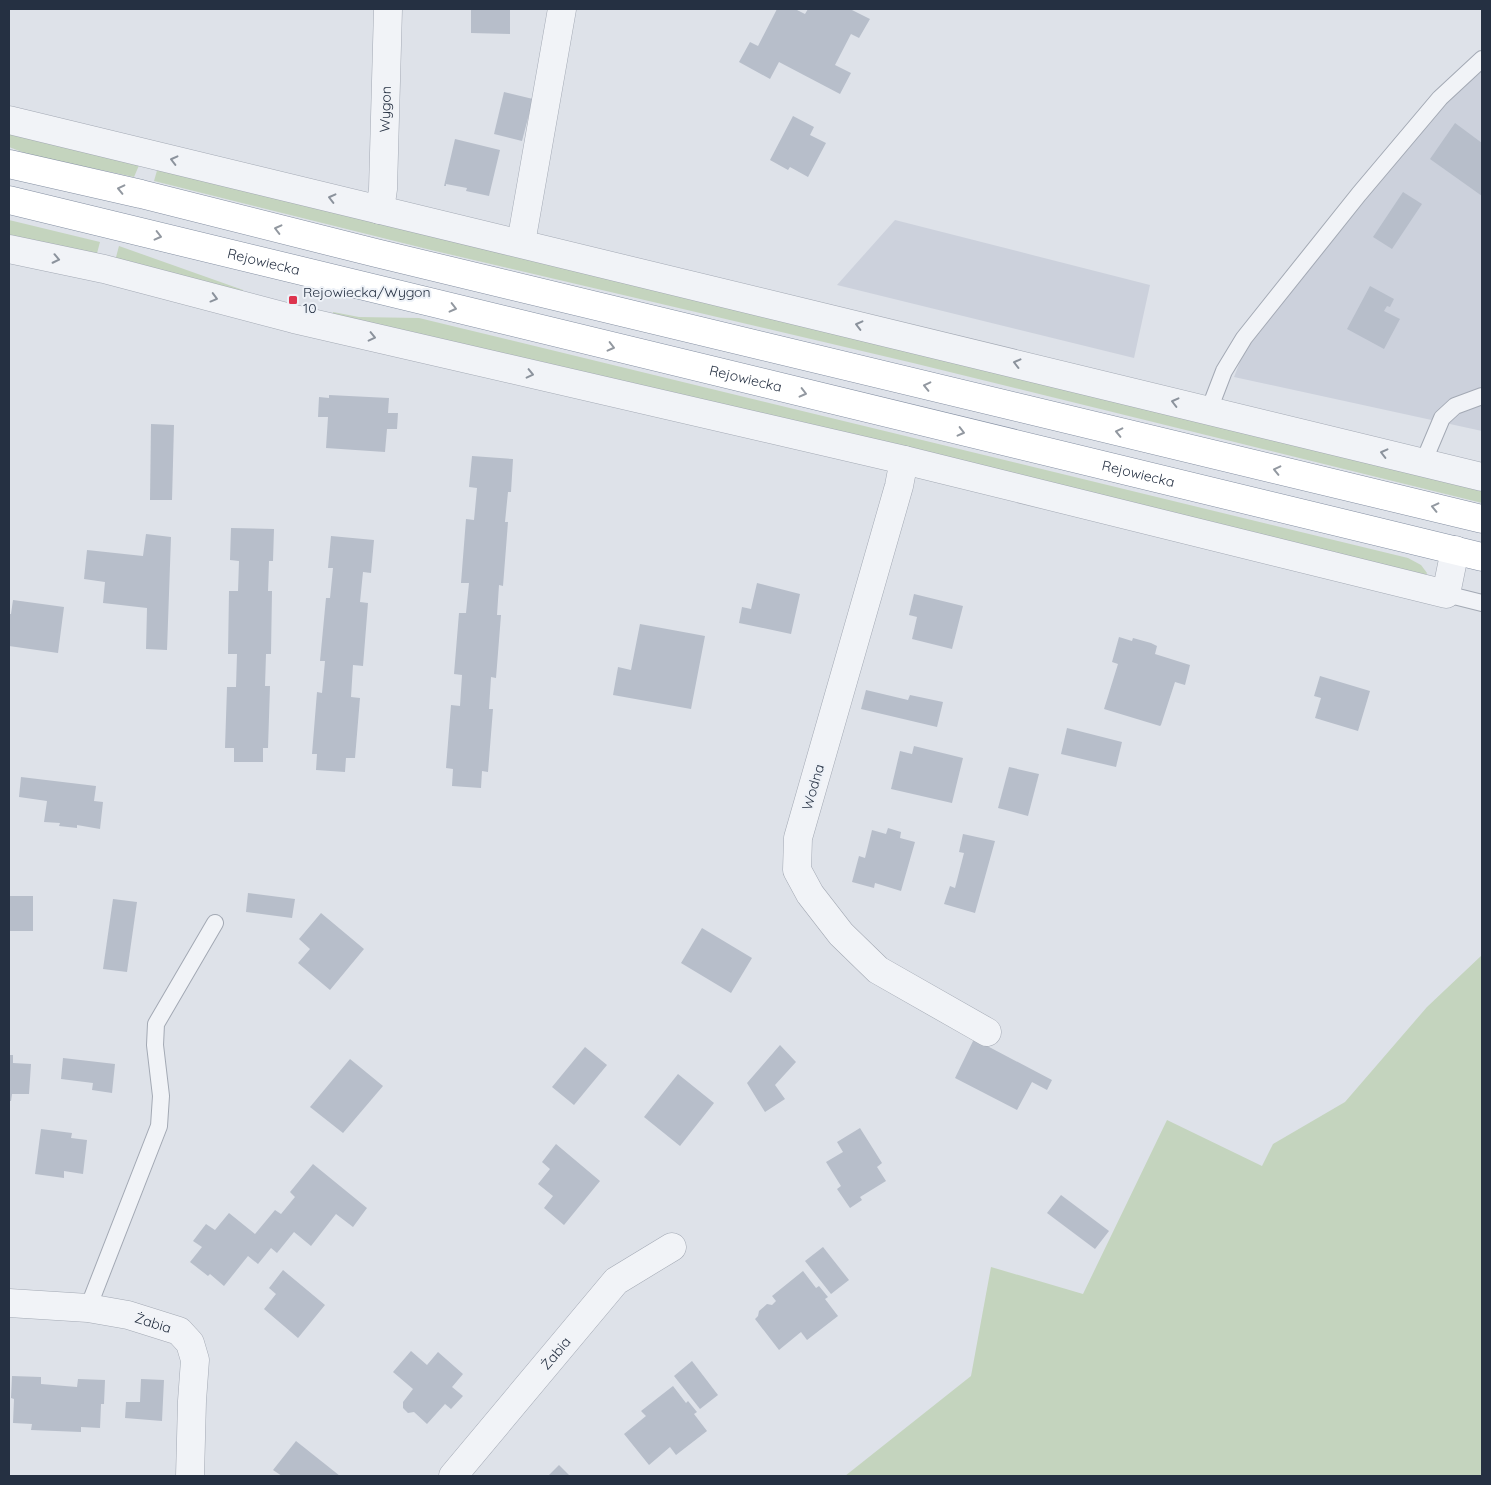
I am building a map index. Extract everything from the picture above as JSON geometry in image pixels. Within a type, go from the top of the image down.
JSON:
[{"type":"highway","points":[[9,164],[141,194],[386,256],[1482,519]]},
{"type":"highway","name":"Rejowiecka","points":[[9,200],[1482,557]]},
{"type":"street","name":"Wygon","points":[[380,210],[383,189],[388,9]]},
{"type":"street","points":[[522,243],[562,9]]},
{"type":"street","points":[[9,120],[1482,477]]},
{"type":"street","points":[[9,249],[104,269],[294,319],[904,460],[1446,594],[1454,550]]},
{"type":"street","name":"Wodna","points":[[904,460],[899,486],[798,838],[797,870],[810,894],[841,934],[878,970],[987,1032]]},
{"type":"street","name":"Żabia","points":[[453,1476],[616,1281],[672,1247]]},
{"type":"street","name":"Żabia","points":[[9,1303],[88,1308],[128,1315],[179,1331],[190,1343],[195,1360],[190,1476]]},
{"type":"lane","points":[[1210,410],[1224,371],[1244,338],[1359,194],[1434,106],[1482,59]]},
{"type":"lane","points":[[1423,463],[1442,418],[1455,406],[1482,396]]},
{"type":"lane","points":[[1446,594],[1482,602]]},
{"type":"lane","points":[[88,1308],[159,1126],[161,1096],[155,1045],[156,1024],[215,923]]},
{"type":"shaded area","points":[[1482,68],[1482,431],[1234,377],[1248,341],[1364,198],[1445,104]]},
{"type":"shaded area","points":[[895,220],[1150,285],[1134,358],[837,285]]},
{"type":"green space","points":[[9,131],[140,163],[134,177],[30,155],[9,147]]},
{"type":"green space","points":[[158,167],[1482,486],[1482,503],[913,363],[431,250],[154,181]]},
{"type":"green space","points":[[9,220],[100,242],[96,257],[9,236]]},
{"type":"green space","points":[[119,246],[243,290],[241,295],[115,261]]},
{"type":"green space","points":[[333,312],[359,317],[419,318],[1408,558],[1421,565],[1427,573],[1425,577],[332,317]]},
{"type":"green space","points":[[1482,955],[1482,1476],[845,1476],[971,1376],[991,1267],[1083,1294],[1167,1120],[1262,1166],[1273,1144],[1345,1102],[1427,1007]]},
{"type":"building","points":[[471,9],[510,9],[510,34],[471,33]]},
{"type":"building","points":[[777,9],[795,9],[805,14],[808,9],[850,9],[870,19],[859,38],[851,34],[835,65],[851,73],[840,94],[779,62],[770,79],[739,62],[750,42],[758,46]]},
{"type":"building","points":[[504,92],[533,99],[522,141],[494,134]]},
{"type":"building","points":[[793,116],[814,127],[810,135],[826,143],[808,177],[790,167],[788,170],[770,160]]},
{"type":"building","points":[[1455,123],[1482,143],[1482,196],[1430,159]]},
{"type":"building","points":[[455,139],[500,150],[489,196],[466,191],[467,188],[446,184],[444,186]]},
{"type":"building","points":[[1403,192],[1422,204],[1392,249],[1373,237]]},
{"type":"building","points":[[1370,286],[1394,299],[1390,307],[1387,306],[1384,311],[1400,319],[1384,349],[1347,329]]},
{"type":"building","points":[[329,395],[389,398],[388,413],[398,413],[397,429],[387,429],[385,452],[326,448],[328,417],[318,417],[319,397],[329,398]]},
{"type":"building","points":[[151,424],[174,425],[172,500],[150,500]]},
{"type":"building","points":[[472,456],[513,459],[511,492],[508,492],[505,522],[508,522],[503,586],[499,585],[497,615],[501,615],[496,678],[491,677],[489,709],[493,709],[488,772],[482,771],[481,788],[452,786],[453,769],[446,768],[451,705],[460,706],[462,675],[454,674],[459,613],[466,613],[469,583],[461,583],[466,519],[474,520],[477,488],[469,487]]},
{"type":"building","points":[[231,528],[274,529],[273,561],[269,561],[268,591],[272,591],[271,654],[266,654],[265,686],[270,686],[268,748],[263,748],[263,762],[234,762],[234,748],[225,748],[227,687],[236,687],[237,654],[228,654],[229,591],[238,591],[239,561],[230,560]]},
{"type":"building","points":[[146,534],[171,537],[167,650],[146,649],[147,608],[103,603],[105,582],[84,579],[87,550],[143,556]]},
{"type":"building","points":[[331,536],[374,540],[371,573],[363,572],[360,602],[368,603],[363,666],[353,665],[351,697],[360,698],[355,758],[346,758],[345,772],[316,770],[317,754],[312,754],[317,692],[322,693],[325,661],[320,661],[326,598],[330,598],[333,568],[328,568]]},
{"type":"building","points":[[757,583],[800,594],[791,634],[739,623],[742,607],[751,609]]},
{"type":"building","points":[[914,594],[963,606],[952,649],[912,639],[917,617],[909,615]]},
{"type":"building","points":[[13,600],[64,607],[58,653],[9,646],[9,614],[11,614]]},
{"type":"building","points":[[640,624],[705,636],[691,709],[613,695],[618,667],[631,670]]},
{"type":"building","points":[[1119,637],[1132,641],[1133,638],[1151,643],[1157,646],[1155,654],[1190,665],[1185,685],[1175,682],[1160,726],[1104,709],[1118,664],[1112,662]]},
{"type":"building","points":[[1320,676],[1370,691],[1358,731],[1315,718],[1321,698],[1314,696]]},
{"type":"building","points":[[866,690],[908,700],[910,695],[943,702],[937,727],[861,709]]},
{"type":"building","points":[[1067,728],[1122,742],[1116,767],[1061,754]]},
{"type":"building","points":[[914,746],[963,758],[952,803],[891,789],[900,751],[912,754]]},
{"type":"building","points":[[1009,767],[1039,774],[1028,816],[998,808]]},
{"type":"building","points":[[21,777],[96,786],[94,801],[103,802],[100,829],[77,825],[77,828],[59,826],[60,823],[44,822],[47,801],[19,797]]},
{"type":"building","points":[[888,828],[901,832],[900,838],[915,842],[901,891],[875,883],[874,888],[852,882],[859,856],[865,858],[872,830],[886,834]]},
{"type":"building","points":[[963,834],[995,841],[975,913],[944,904],[950,886],[955,888],[964,853],[959,852]]},
{"type":"building","points":[[248,893],[295,899],[292,918],[246,912]]},
{"type":"building","points":[[9,896],[33,896],[33,931],[9,931]]},
{"type":"building","points":[[113,899],[137,902],[127,972],[103,969]]},
{"type":"building","points":[[321,913],[364,949],[330,990],[298,963],[310,949],[299,939]]},
{"type":"building","points":[[702,928],[752,958],[731,993],[681,963]]},
{"type":"building","points":[[974,1039],[1052,1080],[1047,1090],[1032,1082],[1017,1110],[955,1078]]},
{"type":"building","points":[[780,1045],[796,1062],[775,1085],[785,1099],[765,1112],[747,1083]]},
{"type":"building","points":[[585,1047],[607,1065],[574,1105],[552,1087]]},
{"type":"building","points":[[9,1055],[13,1055],[13,1063],[31,1064],[29,1094],[12,1094],[11,1101],[9,1101]]},
{"type":"building","points":[[63,1058],[115,1064],[112,1093],[92,1090],[93,1083],[61,1079]]},
{"type":"building","points":[[350,1059],[383,1086],[343,1133],[310,1107]]},
{"type":"building","points":[[678,1074],[714,1103],[680,1146],[644,1117]]},
{"type":"building","points":[[860,1128],[882,1163],[877,1167],[886,1181],[860,1197],[862,1200],[850,1208],[837,1189],[841,1186],[826,1162],[843,1152],[837,1142]]},
{"type":"building","points":[[41,1129],[72,1133],[71,1138],[87,1140],[83,1174],[64,1171],[64,1178],[35,1174]]},
{"type":"building","points":[[556,1144],[600,1181],[564,1225],[544,1208],[553,1196],[538,1184],[550,1169],[542,1162]]},
{"type":"building","points":[[313,1164],[367,1208],[353,1227],[336,1214],[311,1246],[294,1232],[277,1253],[271,1248],[258,1264],[248,1256],[224,1286],[210,1274],[208,1276],[190,1262],[202,1247],[193,1241],[206,1224],[215,1230],[229,1213],[255,1234],[275,1210],[281,1214],[295,1197],[290,1192]]},
{"type":"building","points":[[1061,1195],[1109,1231],[1095,1249],[1047,1213]]},
{"type":"building","points":[[823,1247],[849,1280],[831,1294],[805,1261]]},
{"type":"building","points":[[283,1270],[325,1305],[298,1338],[264,1309],[276,1294],[269,1288]]},
{"type":"building","points":[[803,1271],[816,1288],[819,1286],[828,1297],[825,1299],[838,1316],[807,1340],[801,1332],[779,1350],[755,1319],[759,1311],[767,1304],[772,1305],[776,1301],[772,1296]]},
{"type":"building","points":[[411,1351],[427,1365],[438,1352],[463,1374],[452,1387],[463,1396],[451,1409],[445,1404],[427,1424],[414,1412],[408,1413],[403,1408],[403,1402],[413,1389],[393,1372]]},
{"type":"building","points":[[692,1361],[718,1395],[700,1409],[674,1376]]},
{"type":"building","points":[[12,1376],[41,1377],[41,1384],[77,1387],[78,1379],[105,1380],[100,1428],[81,1427],[81,1432],[31,1430],[32,1424],[13,1423],[14,1399],[11,1398]]},
{"type":"building","points":[[141,1379],[164,1380],[162,1421],[125,1418],[126,1402],[140,1402]]},
{"type":"building","points":[[673,1386],[686,1403],[688,1401],[697,1412],[694,1414],[707,1431],[676,1455],[670,1447],[649,1465],[624,1434],[646,1416],[641,1411]]},
{"type":"building","points":[[296,1441],[340,1476],[282,1476],[273,1470]]},
{"type":"building","points":[[559,1465],[570,1476],[548,1476]]},
{"type":"place","name":"Rejowiecka/Wygon 10","points":[[293,300]]}]
